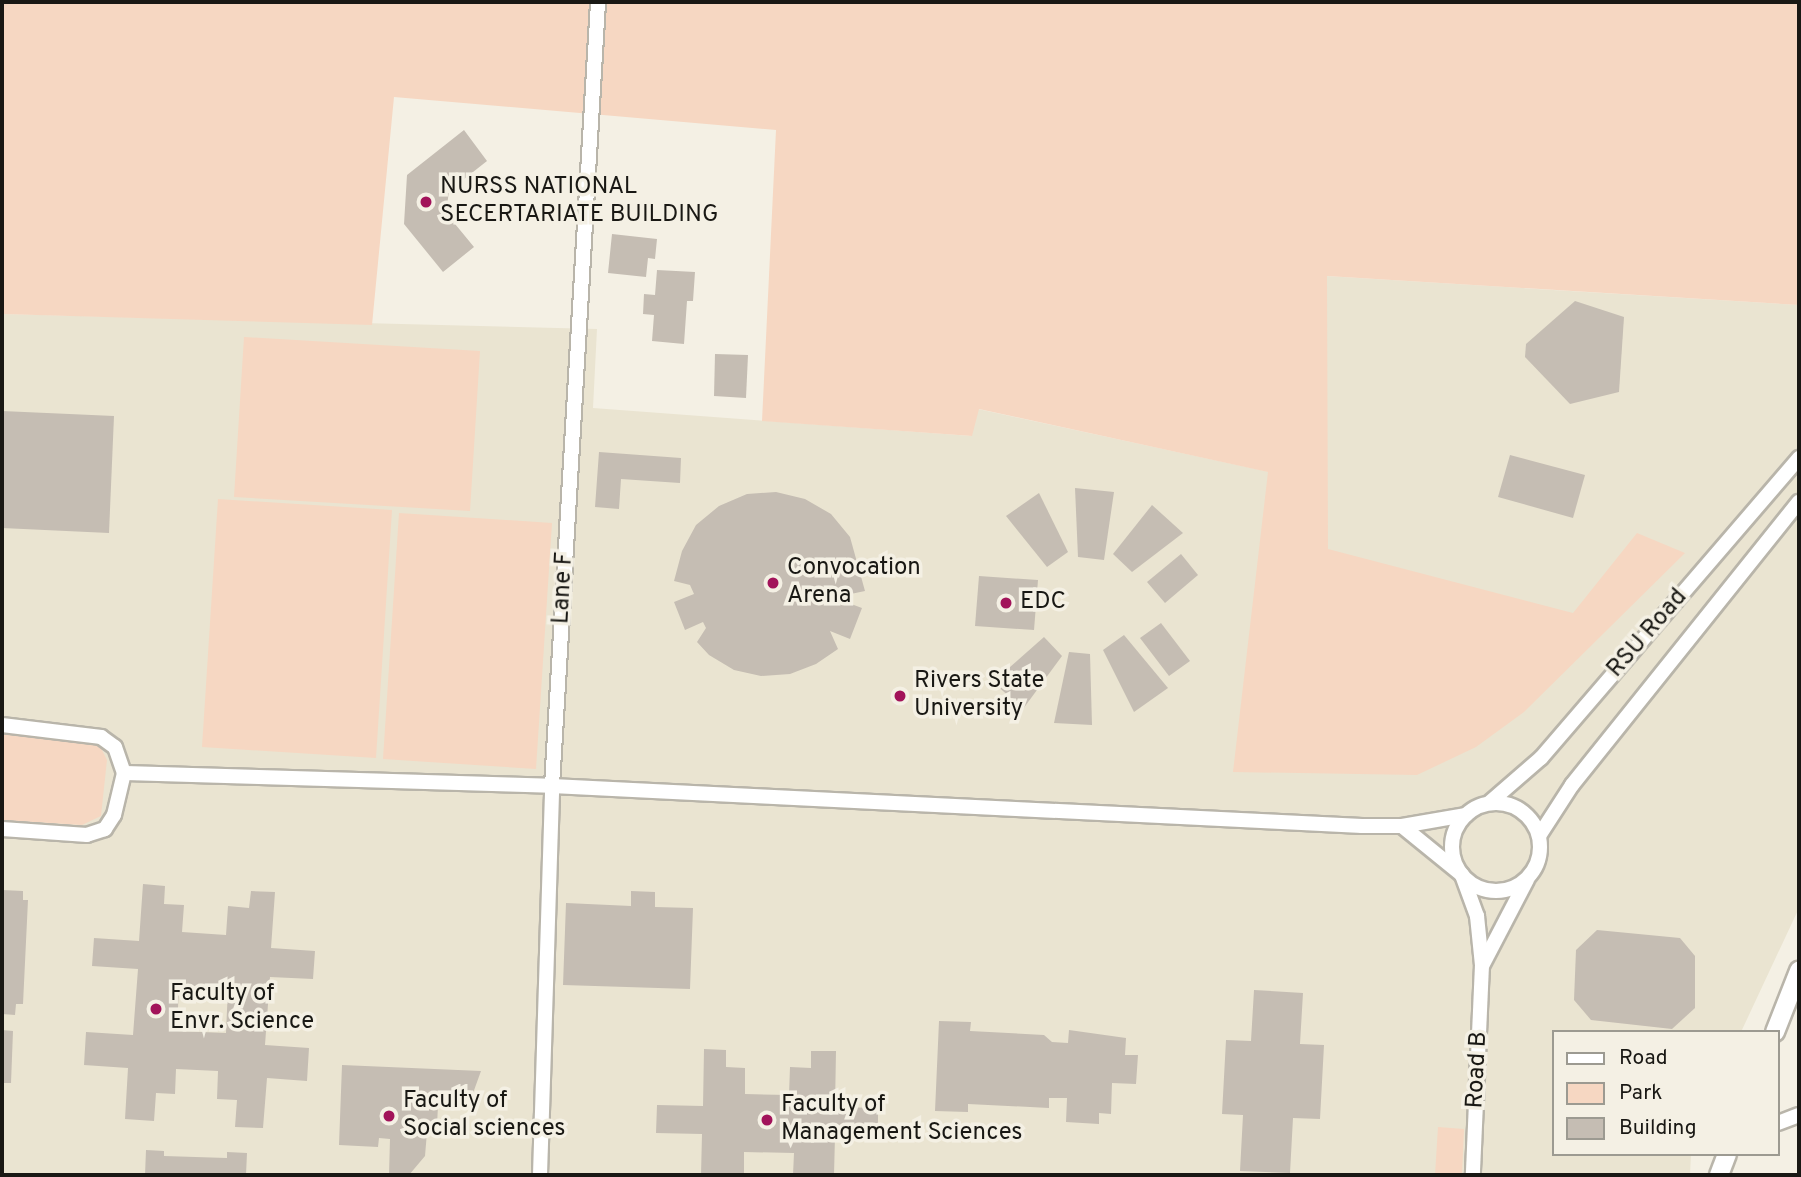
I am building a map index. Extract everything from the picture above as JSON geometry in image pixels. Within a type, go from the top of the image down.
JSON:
[{"type":"street","name":"Lane F","points":[[540,1175],[552,786],[598,2]]},
{"type":"street","name":"RSU Road","points":[[1489,803],[1541,758],[1799,458]]},
{"type":"street","name":"RSU Road","points":[[1539,836],[1572,785],[1799,502]]},
{"type":"street","points":[[2,725],[101,737],[115,747],[124,774],[114,816],[105,829],[87,835],[2,829]]},
{"type":"street","points":[[124,774],[552,786],[1402,826],[1465,815],[1489,803],[1515,807],[1526,814],[1539,836],[1539,856],[1503,919],[1482,965]]},
{"type":"street","points":[[1465,815],[1457,825],[1452,851],[1476,916],[1482,965]]},
{"type":"street","points":[[1402,826],[1462,875],[1484,889],[1510,889],[1531,874]]},
{"type":"street","name":"Road B","points":[[1473,1175],[1482,965]]},
{"type":"street","points":[[1776,1030],[1799,971]]},
{"type":"street","points":[[1780,1122],[1799,1115]]},
{"type":"street","points":[[1718,1175],[1726,1156]]},
{"type":"shaded area","name":"Rivers State University","points":[[1326,276],[1799,305],[1799,908],[1742,1030],[1552,1030],[1552,1156],[1691,1156],[1690,1175],[2,1175],[2,314],[597,329],[593,408],[971,436],[978,409],[1325,484]]},
{"type":"green space","points":[[2,2],[1799,2],[1799,305],[1327,276],[1328,549],[1573,613],[1637,533],[1685,553],[1524,712],[1476,747],[1417,775],[1233,772],[1268,472],[979,409],[972,436],[762,421],[776,130],[394,97],[372,325],[2,314]]},
{"type":"green space","points":[[244,337],[480,351],[470,511],[234,497]]},
{"type":"green space","points":[[218,499],[392,510],[376,758],[202,747]]},
{"type":"green space","points":[[399,513],[552,523],[536,769],[383,759]]},
{"type":"green space","points":[[2,734],[99,744],[107,760],[101,816],[82,825],[2,820]]},
{"type":"green space","points":[[1438,1127],[1464,1129],[1462,1175],[1435,1175]]},
{"type":"building","name":"NURSS NATIONAL SECERTARIATE BUILDING","points":[[464,130],[487,161],[449,191],[446,213],[474,247],[443,272],[404,224],[407,175]]},
{"type":"building","points":[[612,234],[657,239],[655,259],[648,258],[646,277],[608,273]]},
{"type":"building","points":[[657,270],[695,272],[693,301],[687,301],[684,344],[652,341],[654,315],[643,314],[644,294],[655,295]]},
{"type":"building","points":[[1575,301],[1624,317],[1619,392],[1570,404],[1525,357],[1526,344]]},
{"type":"building","points":[[715,354],[748,355],[746,398],[714,396]]},
{"type":"building","points":[[2,411],[114,416],[109,533],[2,528]]},
{"type":"building","points":[[599,452],[681,458],[680,483],[621,479],[619,509],[595,507]]},
{"type":"building","points":[[1510,455],[1585,475],[1573,518],[1498,497]]},
{"type":"building","name":"EDC","points":[[1075,488],[1114,492],[1104,560],[1078,557]]},
{"type":"building","name":"Convocation Arena","points":[[776,492],[805,499],[831,514],[850,537],[865,591],[846,595],[843,601],[862,608],[850,639],[830,631],[838,649],[816,664],[790,674],[761,676],[734,670],[709,655],[697,642],[706,628],[703,622],[685,630],[674,602],[694,594],[690,585],[674,581],[682,551],[696,525],[719,506],[747,494]]},
{"type":"building","name":"EDC","points":[[1039,493],[1068,552],[1047,567],[1006,516]]},
{"type":"building","name":"EDC","points":[[1152,505],[1183,533],[1132,572],[1113,554]]},
{"type":"building","points":[[1181,554],[1198,575],[1165,603],[1147,582]]},
{"type":"building","name":"EDC","points":[[979,576],[1038,580],[1034,630],[975,626]]},
{"type":"building","points":[[1161,623],[1190,661],[1169,676],[1140,638]]},
{"type":"building","name":"EDC","points":[[1124,635],[1168,688],[1134,712],[1103,650]]},
{"type":"building","name":"EDC","points":[[1044,637],[1062,656],[1023,709],[993,682]]},
{"type":"building","name":"EDC","points":[[1069,652],[1090,654],[1092,725],[1054,723]]},
{"type":"building","name":"Faculty of Envr. Science","points":[[143,884],[165,886],[164,904],[184,905],[182,932],[226,935],[228,906],[249,908],[251,891],[275,892],[271,948],[315,951],[313,979],[270,977],[265,1045],[309,1048],[307,1081],[267,1078],[263,1128],[235,1127],[237,1100],[217,1099],[218,1071],[176,1069],[175,1094],[156,1093],[154,1121],[125,1119],[128,1068],[84,1065],[86,1032],[133,1035],[138,969],[92,966],[94,938],[139,941]],"holes":[[[179,985],[228,988],[226,1033],[177,1031]]]},
{"type":"building","points":[[2,890],[23,891],[23,900],[28,900],[23,1004],[16,1004],[15,1015],[2,1014]]},
{"type":"building","points":[[631,891],[655,892],[655,907],[693,908],[690,989],[563,985],[566,903],[631,906]]},
{"type":"building","points":[[1597,930],[1680,938],[1695,956],[1695,1008],[1672,1029],[1591,1020],[1574,1000],[1576,950]]},
{"type":"building","points":[[1254,990],[1303,993],[1300,1044],[1324,1045],[1320,1119],[1293,1118],[1290,1173],[1240,1171],[1243,1115],[1222,1114],[1226,1040],[1251,1041]]},
{"type":"building","points":[[939,1021],[971,1022],[970,1031],[1044,1035],[1052,1042],[1068,1043],[1069,1030],[1126,1038],[1125,1055],[1138,1055],[1136,1084],[1112,1083],[1111,1114],[1099,1113],[1099,1124],[1066,1122],[1067,1098],[1049,1098],[1049,1108],[968,1104],[968,1112],[935,1111]]},
{"type":"building","points":[[2,1030],[13,1031],[11,1083],[2,1083]]},
{"type":"building","name":"Faculty of Management Sciences","points":[[704,1049],[726,1050],[726,1067],[745,1068],[745,1094],[789,1095],[790,1067],[811,1068],[811,1051],[836,1051],[835,1107],[878,1108],[878,1137],[835,1136],[834,1175],[793,1175],[794,1153],[744,1152],[744,1175],[701,1175],[702,1134],[656,1133],[657,1105],[703,1106]]},
{"type":"building","name":"Faculty of Social sciences","points":[[342,1065],[481,1071],[468,1107],[438,1106],[437,1125],[427,1132],[425,1156],[409,1175],[389,1175],[390,1139],[379,1138],[378,1147],[339,1145]]},
{"type":"building","points":[[146,1150],[164,1151],[164,1156],[227,1158],[227,1152],[247,1153],[246,1175],[145,1175]]},
{"type":"place","name":"NURSS NATIONAL SECERTARIATE BUILDING","points":[[426,202]]},
{"type":"place","name":"Convocation Arena","points":[[773,583]]},
{"type":"place","name":"EDC","points":[[1006,603]]},
{"type":"place","name":"Rivers State University","points":[[900,696]]},
{"type":"place","name":"Faculty of Envr. Science","points":[[156,1009]]},
{"type":"place","name":"Faculty of Social sciences","points":[[389,1116]]},
{"type":"place","name":"Faculty of Management Sciences","points":[[767,1120]]}]
